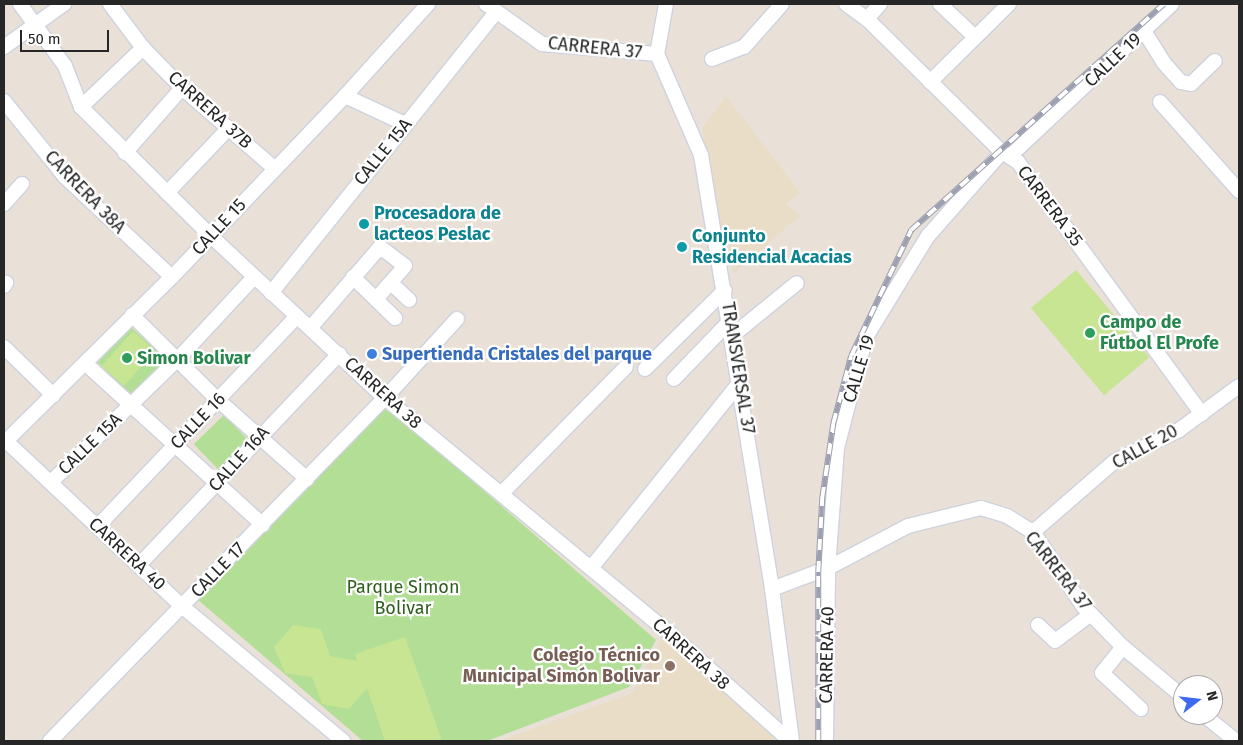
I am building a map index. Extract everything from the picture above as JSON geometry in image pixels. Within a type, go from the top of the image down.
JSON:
[{"type":"street","name":"CARRERA 38","points":[[20,4],[65,66],[81,107],[125,153],[211,236],[385,398],[591,568],[791,741]]},
{"type":"street","points":[[4,47],[64,4]]},
{"type":"street","name":"CARRERA 37B","points":[[110,4],[143,48],[182,88],[274,168]]},
{"type":"street","name":"CALLE 15","points":[[5,442],[172,277],[274,168],[345,96],[428,4]]},
{"type":"street","points":[[657,54],[666,4]]},
{"type":"street","points":[[712,58],[744,47],[782,4]]},
{"type":"street","name":"CARRERA 35","points":[[846,4],[867,19],[1006,154],[1018,162],[1202,414]]},
{"type":"street","points":[[867,19],[880,4]]},
{"type":"street","points":[[940,4],[975,37]]},
{"type":"street","points":[[930,82],[1009,4]]},
{"type":"street","name":"CALLE 19","points":[[828,568],[837,448],[866,337],[928,236],[1006,154],[1172,4]]},
{"type":"street","name":"CARRERA 37","points":[[491,8],[542,44],[657,54]]},
{"type":"street","name":"CALLE 15A","points":[[271,293],[405,124],[491,8]]},
{"type":"street","points":[[1144,31],[1163,62],[1181,82],[1191,84],[1215,61]]},
{"type":"street","points":[[81,107],[143,48]]},
{"type":"street","name":"TRANSVERSAL 37","points":[[657,54],[701,155],[733,335],[772,589],[791,741]]},
{"type":"street","points":[[125,153],[182,88]]},
{"type":"street","points":[[345,96],[405,124]]},
{"type":"street","name":"CARRERA 38A","points":[[4,101],[65,177],[172,277]]},
{"type":"street","points":[[1160,102],[1239,191]]},
{"type":"street","points":[[167,193],[228,128]]},
{"type":"street","points":[[4,204],[22,184]]},
{"type":"street","points":[[311,328],[380,247],[405,266],[376,299]]},
{"type":"street","name":"CALLE 15A","points":[[51,482],[177,360],[254,276]]},
{"type":"street","points":[[354,277],[395,318]]},
{"type":"street","points":[[390,283],[409,300]]},
{"type":"street","points":[[733,335],[797,283]]},
{"type":"street","points":[[646,369],[725,290]]},
{"type":"street","points":[[132,315],[218,400],[307,479]]},
{"type":"street","name":"CALLE 16","points":[[98,526],[297,316]]},
{"type":"street","name":"CALLE 17","points":[[50,741],[263,525],[385,398],[457,319]]},
{"type":"street","points":[[674,379],[730,320]]},
{"type":"street","points":[[5,352],[52,395]]},
{"type":"street","name":"CALLE 16A","points":[[139,566],[218,483],[259,436],[339,354]]},
{"type":"street","points":[[86,364],[263,525]]},
{"type":"street","points":[[502,494],[626,367]]},
{"type":"street","points":[[591,568],[740,382]]},
{"type":"street","name":"CALLE 20","points":[[1033,532],[1115,461],[1178,430],[1239,386]]},
{"type":"street","name":"CARRERA 40","points":[[5,442],[51,482],[183,606],[335,739]]},
{"type":"street","name":"CARRERA 37","points":[[772,589],[828,568],[908,526],[981,508],[1007,516],[1033,532],[1091,614],[1123,647],[1173,689]]},
{"type":"street","name":"CARRERA 40","points":[[826,741],[828,568]]},
{"type":"street","points":[[1038,625],[1055,641],[1091,614]]},
{"type":"street","points":[[1123,647],[1101,670],[1141,709]]},
{"type":"street","points":[[1219,725],[1235,736]]},
{"type":"shaded area","points":[[726,96],[800,192],[786,204],[800,216],[733,274],[727,234],[722,234],[702,128]]},
{"type":"shaded area","name":"Colegio Técnico Municipal Simón Bolivar","points":[[662,638],[772,735],[774,741],[498,741],[632,693]]},
{"type":"green space","name":"Campo de Fútbol El Profe","points":[[1076,270],[1149,357],[1104,395],[1031,308]]},
{"type":"green space","points":[[131,327],[168,361],[134,397],[98,363]]},
{"type":"green space","name":"Simon Bolivar","points":[[133,331],[155,351],[124,386],[102,366]]},
{"type":"green space","name":"Parque Simon Bolivar","points":[[386,406],[656,640],[629,687],[487,741],[363,741],[197,599]]},
{"type":"green space","points":[[224,415],[249,441],[219,470],[194,444]]},
{"type":"green space","points":[[293,625],[321,629],[330,656],[357,661],[355,654],[405,637],[442,741],[385,741],[367,688],[349,709],[322,704],[312,677],[285,673],[274,647]]},
{"type":"railway","points":[[818,741],[818,572],[822,498],[833,424],[851,356],[911,230],[1164,4]]},
{"type":"place","name":"Procesadora de lacteos Peslac","points":[[364,224]]},
{"type":"place","name":"Conjunto Residencial Acacias","points":[[682,247]]},
{"type":"place","name":"Campo de Fútbol El Profe","points":[[1090,333]]},
{"type":"place","name":"Supertienda Cristales del parque","points":[[372,354]]},
{"type":"place","name":"Simon Bolivar","points":[[127,358]]},
{"type":"place","name":"Colegio Técnico Municipal Simón Bolivar","points":[[670,666]]}]
